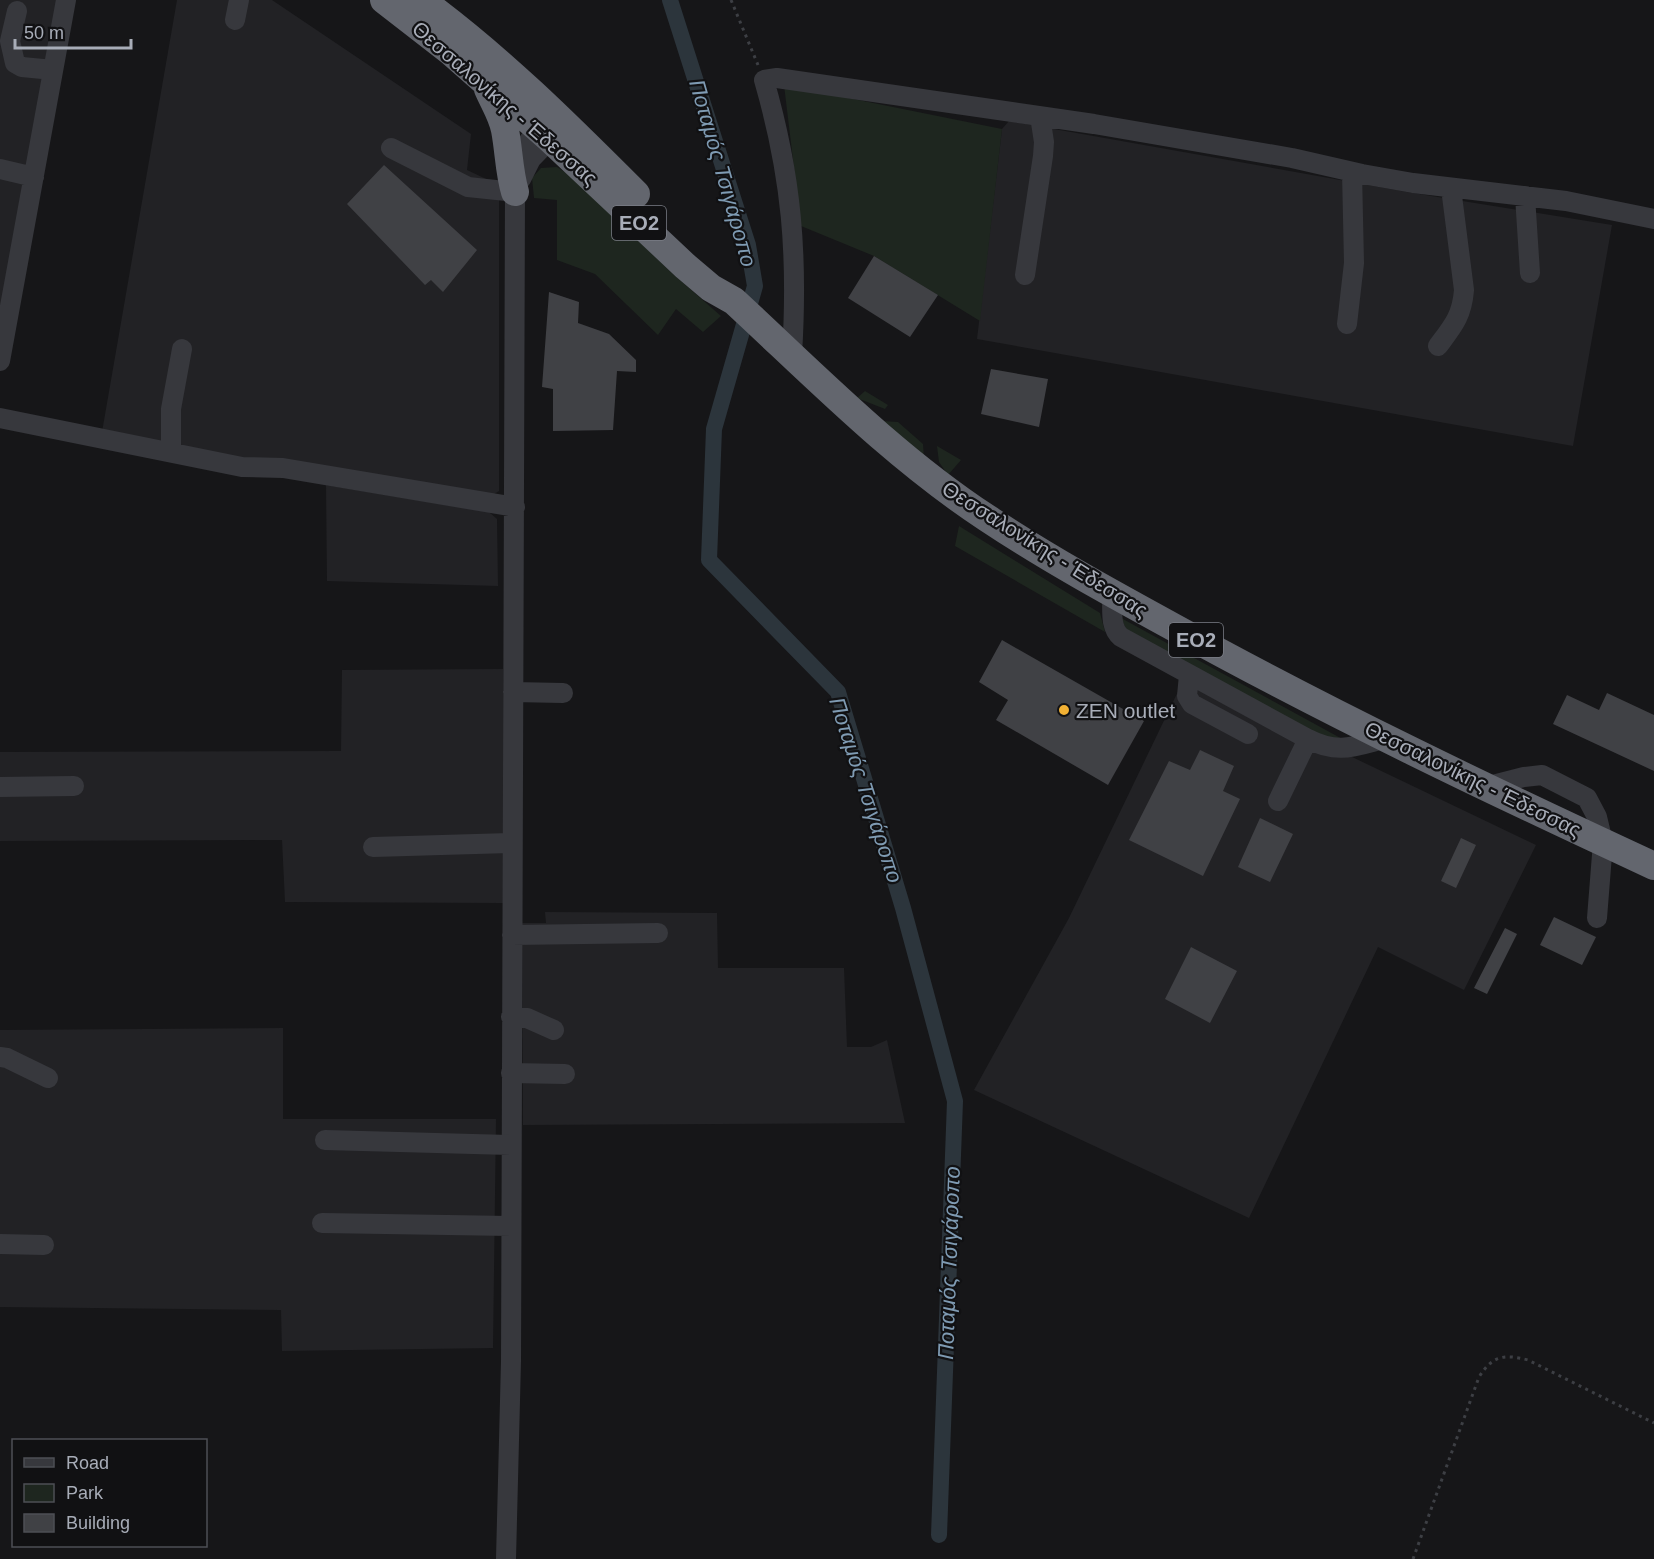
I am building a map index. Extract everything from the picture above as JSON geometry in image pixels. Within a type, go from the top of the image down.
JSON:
[{"type":"highway","name":"Θεσσαλονίκης - Έδεσσας","points":[[384,0],[429,34],[484,82],[552,127]]},
{"type":"highway","name":"Θεσσαλονίκης - Έδεσσας","points":[[421,0],[465,34],[552,127],[721,280],[734,301],[863,420],[938,483],[986,518],[1112,593],[1261,675],[1485,787],[1654,866]]},
{"type":"highway","points":[[441,0],[465,34]]},
{"type":"highway","points":[[484,82],[505,129],[509,164],[516,192]]},
{"type":"street","points":[[0,361],[66,0]]},
{"type":"street","points":[[234,20],[239,0]]},
{"type":"street","points":[[17,11],[10,41],[15,63],[22,67],[53,70]]},
{"type":"street","points":[[788,350],[795,278],[792,211],[782,144],[764,80],[777,78],[1040,116],[1292,158],[1352,172],[1451,188],[1566,201],[1654,219]]},
{"type":"street","points":[[1025,275],[1043,156],[1044,142],[1040,116]]},
{"type":"street","points":[[506,1559],[511,1361],[516,192],[531,159],[552,127]]},
{"type":"street","points":[[391,148],[468,186],[516,192]]},
{"type":"street","points":[[0,169],[34,177]]},
{"type":"street","points":[[1347,324],[1354,263],[1352,172]]},
{"type":"street","points":[[1438,346],[1459,318],[1463,305],[1464,290],[1451,188]]},
{"type":"street","points":[[1524,196],[1530,273]]},
{"type":"street","points":[[171,451],[171,409],[182,349]]},
{"type":"street","points":[[0,418],[242,467],[284,468],[514,507]]},
{"type":"street","points":[[1112,593],[1113,625],[1117,634],[1308,739],[1331,749],[1343,749],[1387,738]]},
{"type":"street","points":[[1189,675],[1187,696],[1192,704],[1248,734]]},
{"type":"street","points":[[513,692],[563,693]]},
{"type":"street","points":[[1278,801],[1308,739]]},
{"type":"street","points":[[0,787],[74,786]]},
{"type":"street","points":[[1597,918],[1604,842]]},
{"type":"street","points":[[373,847],[512,843]]},
{"type":"street","points":[[512,935],[658,933]]},
{"type":"street","points":[[511,1017],[527,1018],[554,1030]]},
{"type":"street","points":[[0,1057],[7,1058],[48,1078]]},
{"type":"street","points":[[511,1073],[565,1074]]},
{"type":"street","points":[[325,1140],[511,1145]]},
{"type":"street","points":[[322,1223],[511,1226]]},
{"type":"street","points":[[0,1244],[44,1245]]},
{"type":"path","points":[[731,0],[764,80]]},
{"type":"path","points":[[1413,1559],[1475,1386],[1487,1365],[1497,1359],[1510,1356],[1528,1360],[1654,1423]]},
{"type":"shaded area","points":[[0,0],[61,0],[0,320]]},
{"type":"shaded area","points":[[177,0],[272,0],[471,134],[467,170],[499,185],[499,491],[489,497],[254,464],[102,432]]},
{"type":"shaded area","points":[[1009,121],[1413,193],[1612,225],[1573,446],[977,339],[1002,129]]},
{"type":"shaded area","points":[[326,485],[489,512],[497,519],[498,586],[327,581]]},
{"type":"shaded area","points":[[503,669],[504,903],[285,902],[282,840],[0,841],[0,752],[341,751],[342,670]]},
{"type":"shaded area","points":[[1185,677],[1536,845],[1464,990],[1378,947],[1249,1218],[974,1090],[1069,918]]},
{"type":"shaded area","points":[[545,912],[717,913],[718,968],[844,968],[847,1047],[871,1047],[887,1040],[905,1123],[523,1125],[522,923],[546,923]]},
{"type":"shaded area","points":[[283,1028],[283,1119],[496,1119],[493,1348],[282,1351],[281,1310],[0,1307],[0,1030]]},
{"type":"green space","points":[[784,85],[1002,129],[980,321],[874,256],[801,226]]},
{"type":"green space","points":[[557,167],[571,176],[673,274],[721,316],[703,332],[676,309],[658,335],[595,274],[557,260],[557,200],[534,198],[532,178],[541,168]]},
{"type":"green space","points":[[865,391],[888,405],[885,409],[857,398]]},
{"type":"green space","points":[[881,421],[898,422],[923,444],[924,459]]},
{"type":"green space","points":[[937,446],[961,460],[948,475],[939,462]]},
{"type":"green space","points":[[959,526],[1100,613],[1105,632],[955,546]]},
{"type":"green space","points":[[1121,618],[1346,741],[1336,744],[1127,631]]},
{"type":"building","points":[[384,165],[477,250],[443,292],[431,280],[425,285],[347,204]]},
{"type":"building","points":[[874,256],[938,295],[910,337],[848,298]]},
{"type":"building","points":[[549,292],[579,302],[578,323],[609,334],[636,360],[636,372],[617,371],[613,430],[553,431],[553,389],[542,387]]},
{"type":"building","points":[[991,369],[1048,379],[1039,427],[981,414]]},
{"type":"building","name":"ZEN outlet","points":[[1002,640],[1144,721],[1108,785],[996,720],[1008,700],[979,682]]},
{"type":"building","points":[[1607,693],[1654,715],[1654,771],[1553,724],[1567,695],[1599,710]]},
{"type":"building","points":[[1200,750],[1234,766],[1223,791],[1240,799],[1203,876],[1129,840],[1169,761],[1190,770]]},
{"type":"building","points":[[1260,818],[1293,834],[1270,882],[1238,867]]},
{"type":"building","points":[[1461,838],[1476,845],[1456,888],[1441,881]]},
{"type":"building","points":[[1554,917],[1596,937],[1582,965],[1540,945]]},
{"type":"building","points":[[1505,928],[1517,934],[1487,994],[1474,988]]},
{"type":"building","points":[[1191,947],[1237,971],[1210,1023],[1165,999]]},
{"type":"waterway","name":"Ποταμός Τσιγάροπο","points":[[670,0],[748,245],[755,286],[714,429],[709,560],[838,692],[903,908],[955,1101],[939,1535]]},
{"type":"place","name":"ZEN outlet","points":[[1064,710]]}]
